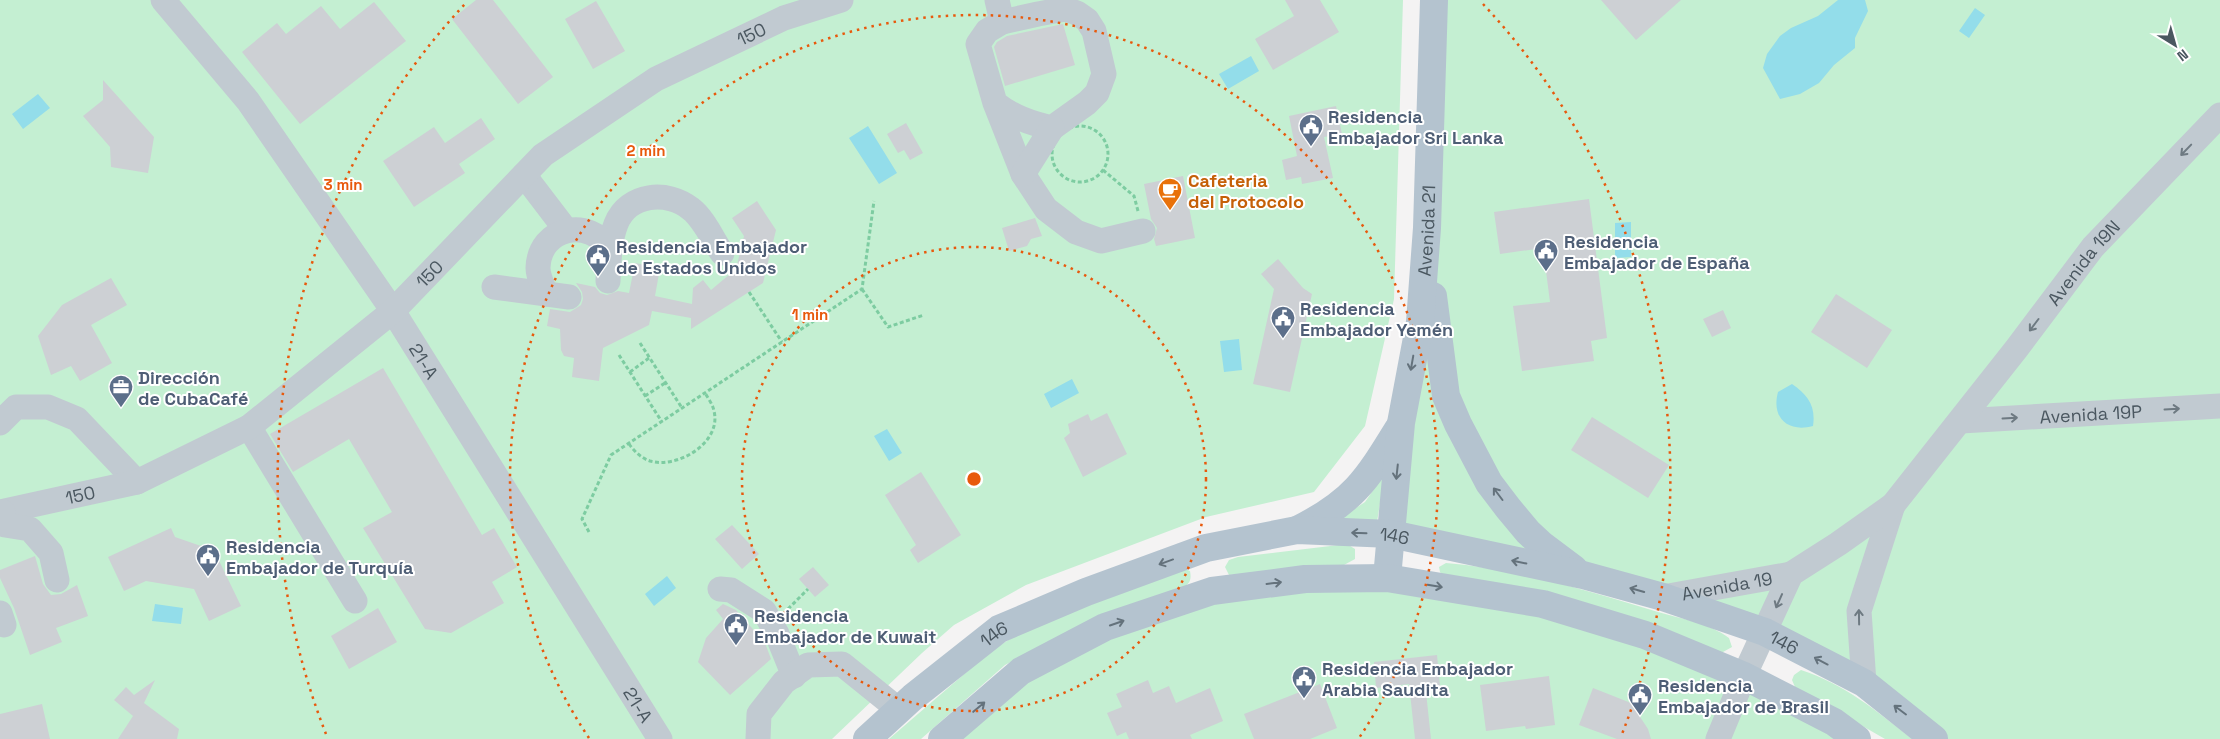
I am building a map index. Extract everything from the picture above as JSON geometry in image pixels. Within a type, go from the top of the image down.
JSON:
[{"type":"main road","name":"Avenida 21","points":[[1387,578],[1402,423],[1420,322],[1427,228],[1434,0]]},
{"type":"main road","points":[[1427,228],[1441,368],[1446,396],[1458,424],[1489,483],[1528,532],[1542,545],[1584,576]]},
{"type":"main road","points":[[1297,530],[1323,517],[1348,499],[1364,482],[1402,423]]},
{"type":"main road","name":"146","points":[[867,739],[899,710],[1000,628],[1086,592],[1206,548],[1297,530],[1391,534],[1584,576],[1662,598],[1765,632],[1864,683],[1934,739]]},
{"type":"main road","points":[[1206,548],[1212,591]]},
{"type":"main road","points":[[942,739],[1021,672],[1105,627],[1212,591],[1305,579],[1387,578],[1543,604],[1645,635],[1744,676],[1834,722],[1857,739]]},
{"type":"street","name":"21-A","points":[[163,0],[248,102],[393,311],[660,739]]},
{"type":"street","name":"150","points":[[2,520],[137,482],[249,427],[393,311],[543,155],[656,79],[784,18],[841,0]]},
{"type":"street","points":[[1023,174],[1052,128],[1087,103],[1097,92],[1104,74],[1094,31],[1087,20],[1077,13],[1065,9],[1037,7],[999,11],[978,44],[996,103],[1023,174],[1046,209],[1076,232],[1101,240],[1143,231]]},
{"type":"street","points":[[996,103],[1008,114],[1029,123],[1052,128]]},
{"type":"street","name":"Avenida 19N","points":[[1961,421],[2093,247],[2220,115]]},
{"type":"street","points":[[524,175],[566,230]]},
{"type":"street","points":[[608,281],[610,250],[617,222],[626,210],[637,201],[651,197],[666,197],[680,201],[693,210],[722,253]]},
{"type":"street","points":[[494,287],[558,296],[538,270],[540,257],[545,246],[554,236],[566,230],[578,229],[593,232],[604,239],[610,250]]},
{"type":"street","points":[[0,423],[16,407],[48,406],[76,419],[137,482]]},
{"type":"street","name":"Avenida 19P","points":[[1961,421],[2220,406]]},
{"type":"street","name":"Avenida 19","points":[[1662,598],[1791,574],[1894,505],[1961,421]]},
{"type":"street","points":[[249,427],[354,601]]},
{"type":"street","name":"Avenida 19","points":[[1864,683],[1859,611],[1894,505]]},
{"type":"street","points":[[2,520],[30,529],[51,553],[56,580]]},
{"type":"street","points":[[1838,544],[1874,562]]},
{"type":"street","name":"Avenida 19","points":[[1744,676],[1791,574]]},
{"type":"street","points":[[720,589],[732,590],[764,611],[794,676]]},
{"type":"street","points":[[758,739],[759,714],[784,682],[808,665],[842,664],[899,710]]},
{"type":"street","points":[[1718,739],[1744,676]]},
{"type":"path","points":[[1076,126],[1094,129],[1106,143],[1107,162],[1103,170],[1096,177],[1079,182],[1062,175],[1056,168],[1052,151],[1060,135],[1067,129],[1076,126]]},
{"type":"path","points":[[1103,170],[1134,196],[1143,231]]},
{"type":"path","points":[[874,202],[862,289],[888,327],[924,315]]},
{"type":"path","points":[[589,532],[582,519],[611,455],[862,289]]},
{"type":"path","points":[[749,292],[782,342]]},
{"type":"path","points":[[640,343],[682,408]]},
{"type":"path","points":[[619,355],[662,422]]},
{"type":"path","points":[[630,372],[650,358]]},
{"type":"path","points":[[645,396],[665,383]]},
{"type":"path","points":[[629,443],[637,454],[650,461],[669,462],[690,454],[705,443],[714,425],[714,411],[705,393]]},
{"type":"path","points":[[772,626],[808,589]]},
{"type":"green space","points":[[0,0],[1403,0],[1394,299],[1365,426],[1314,492],[1206,517],[1026,585],[954,625],[832,739],[0,739]]},
{"type":"green space","points":[[1434,0],[2220,0],[2220,739],[1934,739],[1765,632],[1391,534]]},
{"type":"green space","points":[[1385,473],[1377,522],[1336,521],[1365,502]]},
{"type":"green space","points":[[1347,544],[1355,549],[1355,559],[1344,565],[1229,575],[1225,567],[1229,560],[1238,557]]},
{"type":"green space","points":[[1446,563],[1500,570],[1553,582],[1695,622],[1729,638],[1732,647],[1723,652],[1714,652],[1444,577],[1439,567]]},
{"type":"green space","points":[[1183,568],[1190,571],[1191,577],[1188,584],[1181,589],[1065,634],[1005,665],[921,739],[889,739],[992,650],[1030,627]]},
{"type":"green space","points":[[1305,579],[1543,604],[1857,739],[942,739],[1105,627]]},
{"type":"green space","points":[[1801,670],[1832,683],[1860,699],[1912,739],[1885,739],[1795,687],[1792,680],[1794,675]]},
{"type":"water","points":[[1838,0],[1865,0],[1868,11],[1855,38],[1855,48],[1834,65],[1819,83],[1800,94],[1780,99],[1763,68],[1767,54],[1780,36],[1791,28],[1818,16]]},
{"type":"water","points":[[1975,8],[1985,15],[1969,38],[1959,31]]},
{"type":"water","points":[[1251,56],[1259,71],[1228,89],[1219,74]]},
{"type":"water","points":[[38,94],[50,108],[23,129],[12,114]]},
{"type":"water","points":[[868,126],[897,173],[879,184],[849,138]]},
{"type":"water","points":[[1631,222],[1631,257],[1615,258],[1615,223]]},
{"type":"water","points":[[1239,339],[1242,370],[1224,372],[1220,341]]},
{"type":"water","points":[[1072,379],[1079,393],[1051,408],[1044,394]]},
{"type":"water","points":[[1792,384],[1810,402],[1814,419],[1813,426],[1804,428],[1789,425],[1779,416],[1776,401],[1778,392]]},
{"type":"water","points":[[887,429],[902,453],[889,461],[874,436]]},
{"type":"water","points":[[667,576],[676,588],[654,606],[645,594]]},
{"type":"water","points":[[155,604],[183,608],[181,624],[152,621]]},
{"type":"building","points":[[476,0],[493,0],[553,77],[518,104],[452,19]]},
{"type":"building","points":[[1285,0],[1320,0],[1339,32],[1273,70],[1255,39],[1294,16]]},
{"type":"building","points":[[1601,0],[1681,0],[1636,40]]},
{"type":"building","points":[[596,1],[625,51],[593,69],[565,19]]},
{"type":"building","points":[[374,2],[406,41],[300,124],[242,52],[277,23],[286,34],[321,6],[340,29]]},
{"type":"building","points":[[1063,24],[1075,65],[1005,86],[994,47],[997,42],[1007,36]]},
{"type":"building","points":[[103,80],[154,137],[148,173],[111,167],[110,147],[83,116],[103,100]]},
{"type":"building","name":"Residencia Embajador Sri Lanka","points":[[1336,106],[1342,134],[1324,137],[1333,178],[1302,184],[1301,177],[1286,180],[1282,160],[1297,156],[1289,116]]},
{"type":"building","points":[[481,118],[495,139],[459,164],[465,173],[414,207],[383,161],[434,127],[445,143]]},
{"type":"building","points":[[906,123],[923,153],[910,160],[904,150],[898,153],[887,134]]},
{"type":"building","name":"Cafeteria del Protocolo","points":[[1183,176],[1195,238],[1156,246],[1154,239],[1157,228],[1151,219],[1144,184]]},
{"type":"building","points":[[1589,199],[1607,338],[1591,341],[1594,361],[1522,371],[1513,306],[1550,302],[1543,248],[1500,254],[1494,212]]},
{"type":"building","points":[[757,201],[776,230],[763,283],[691,329],[691,318],[652,311],[649,325],[603,348],[599,381],[572,377],[574,358],[564,356],[561,350],[560,329],[547,326],[550,309],[570,312],[581,305],[583,299],[582,292],[576,283],[595,287],[600,293],[607,295],[618,291],[629,293],[635,263],[660,268],[655,296],[692,304],[693,288],[703,280],[711,290],[736,269],[744,236],[732,218]]},
{"type":"building","points":[[1035,218],[1042,236],[1031,239],[1027,246],[1009,251],[1002,228]]},
{"type":"building","name":"Residencia Embajador Yemén","points":[[1278,259],[1303,288],[1312,294],[1290,392],[1253,384],[1274,289],[1261,274]]},
{"type":"building","points":[[111,278],[127,305],[91,325],[112,363],[80,381],[71,366],[51,375],[38,336],[62,305]]},
{"type":"building","points":[[1836,294],[1892,330],[1867,368],[1811,332]]},
{"type":"building","points":[[1723,310],[1731,328],[1712,337],[1703,319]]},
{"type":"building","points":[[383,368],[482,535],[494,528],[517,567],[492,582],[504,603],[451,633],[425,629],[363,528],[392,512],[349,439],[293,472],[270,434]]},
{"type":"building","points":[[1107,413],[1127,454],[1083,477],[1064,438],[1070,433],[1068,424],[1088,414],[1091,421]]},
{"type":"building","points":[[1592,417],[1669,465],[1648,498],[1571,450]]},
{"type":"building","points":[[921,472],[961,535],[918,563],[910,550],[916,545],[885,495]]},
{"type":"building","points":[[732,525],[759,554],[742,569],[715,539]]},
{"type":"building","name":"Residencia Embajador de Turquía","points":[[171,528],[175,537],[201,546],[211,544],[241,606],[209,621],[194,589],[146,581],[124,591],[108,557]]},
{"type":"building","points":[[35,556],[43,584],[51,595],[61,594],[77,585],[88,616],[56,628],[62,642],[30,655],[14,608],[0,578],[0,570]]},
{"type":"building","points":[[813,567],[829,585],[815,597],[799,579]]},
{"type":"building","name":"Residencia Embajador de Kuwait","points":[[723,604],[736,610],[765,643],[771,659],[730,695],[698,662],[706,638],[723,619],[716,610]]},
{"type":"building","points":[[378,608],[397,642],[349,669],[331,636]]},
{"type":"building","points":[[1437,655],[1440,686],[1426,692],[1431,739],[1415,739],[1409,684],[1376,688],[1374,662]]},
{"type":"building","points":[[1549,676],[1555,725],[1526,729],[1525,726],[1486,731],[1480,685]]},
{"type":"building","points":[[155,680],[144,703],[179,729],[177,739],[118,739],[133,716],[114,700],[126,687],[134,695]]},
{"type":"building","points":[[1148,680],[1153,693],[1169,686],[1176,703],[1210,688],[1223,721],[1190,735],[1192,739],[1129,739],[1126,732],[1117,736],[1107,713],[1122,707],[1116,694]]},
{"type":"building","name":"Residencia Embajador Arabia Saudita","points":[[1320,684],[1337,728],[1310,739],[1254,739],[1244,714]]},
{"type":"building","points":[[1593,688],[1631,703],[1648,729],[1651,739],[1617,739],[1579,725]]},
{"type":"building","points":[[42,704],[50,739],[0,739],[0,714]]},
{"type":"place","name":"Residencia Embajador Sri Lanka","points":[[1311,147]]},
{"type":"place","name":"Cafeteria del Protocolo","points":[[1170,211]]},
{"type":"place","name":"Residencia Embajador de España","points":[[1546,272]]},
{"type":"place","name":"Residencia Embajador de Estados Unidos","points":[[598,277]]},
{"type":"place","name":"Residencia Embajador Yemén","points":[[1283,339]]},
{"type":"place","name":"Dirección de CubaCafé","points":[[121,408]]},
{"type":"place","name":"Residencia Embajador de Turquía","points":[[208,577]]},
{"type":"place","name":"Residencia Embajador de Kuwait","points":[[736,646]]},
{"type":"place","name":"Residencia Embajador Arabia Saudita","points":[[1304,699]]},
{"type":"place","name":"Residencia Embajador de Brasil","points":[[1640,716]]}]
